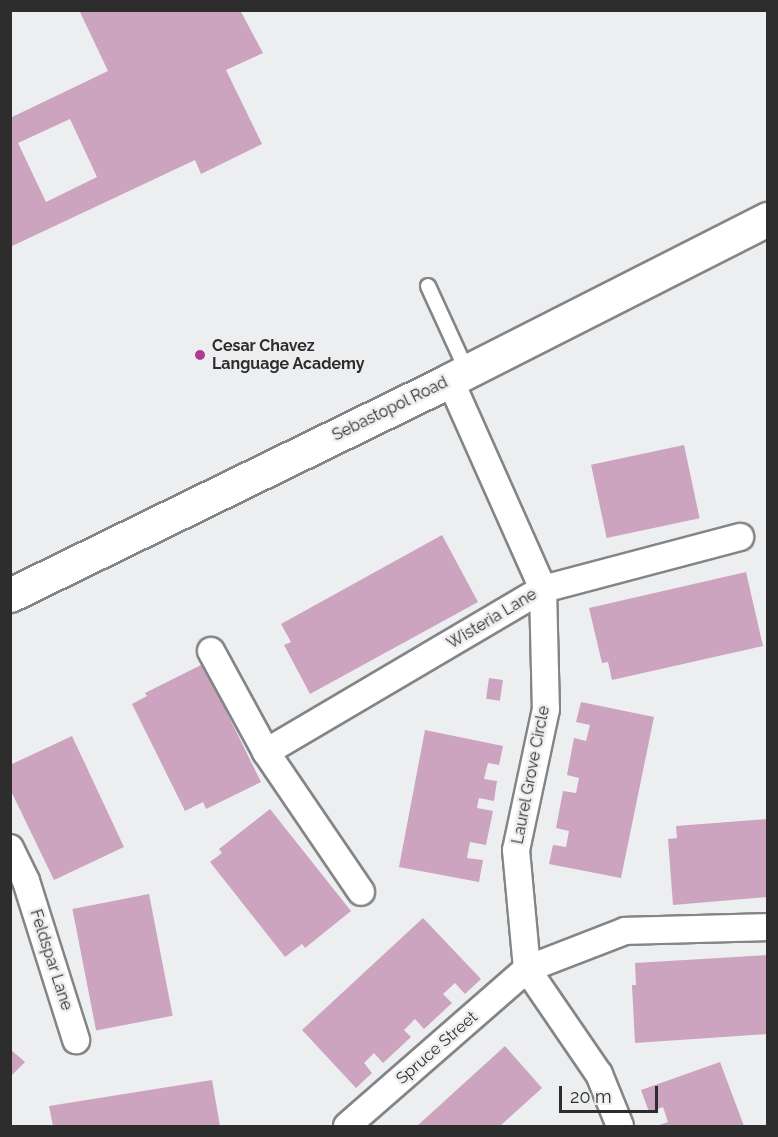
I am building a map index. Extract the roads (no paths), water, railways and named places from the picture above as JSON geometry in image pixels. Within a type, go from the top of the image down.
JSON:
[{"type":"main road","name":"Sebastopol Road","points":[[10,595],[459,375],[768,219]]},
{"type":"street","name":"Laurel Grove Circle","points":[[459,375],[543,589],[546,710],[516,850],[527,969],[599,1074],[620,1126]]},
{"type":"street","name":"Wisteria Lane","points":[[266,752],[543,589],[740,537]]},
{"type":"street","points":[[211,651],[266,752],[361,892]]},
{"type":"street","name":"Feldspar Lane","points":[[10,848],[18,883],[76,1040]]},
{"type":"street","name":"Spruce Street","points":[[347,1126],[527,969],[625,931],[768,927]]},
{"type":"lane","points":[[428,286],[459,375]]},
{"type":"place","name":"Cesar Chavez Language Academy","points":[[200,355]]}]
